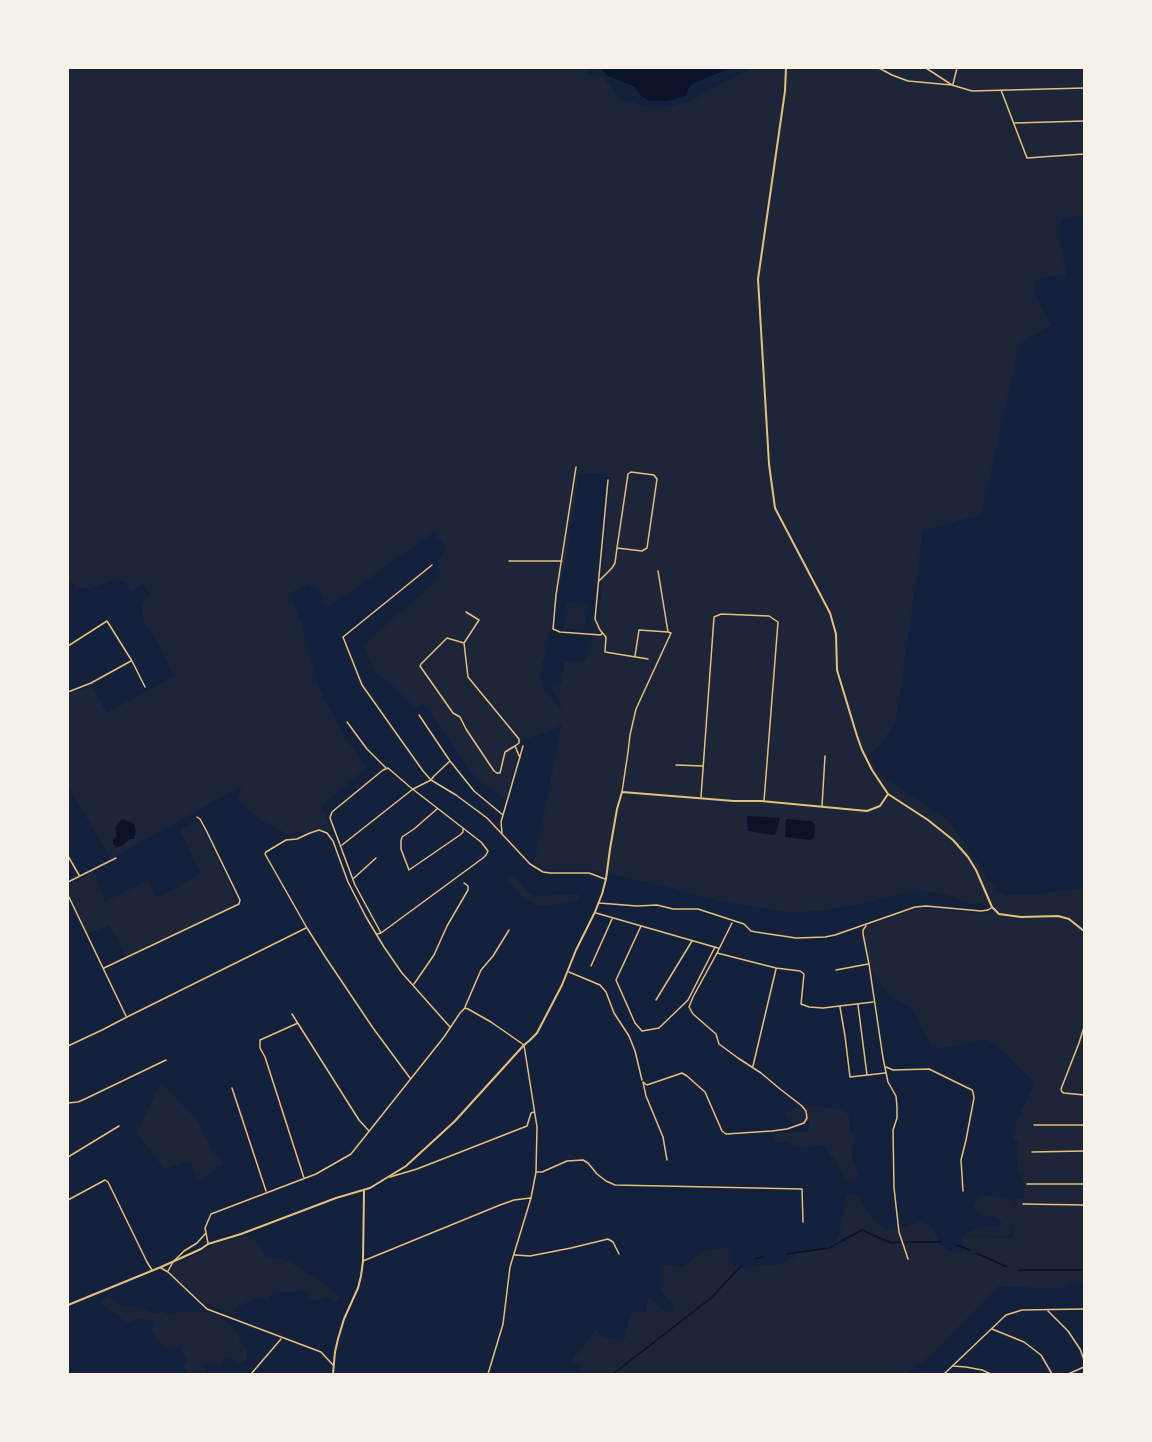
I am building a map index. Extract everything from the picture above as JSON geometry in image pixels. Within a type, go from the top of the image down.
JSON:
[{"type":"street","points":[[786,68],[785,92],[758,279],[771,486],[775,508],[830,613],[836,634],[837,670],[857,736],[872,770],[888,794],[928,820],[968,857],[992,907],[999,915],[1058,916],[1069,919],[1084,931]]},
{"type":"street","points":[[879,68],[908,81],[952,85],[972,91],[1084,88]]},
{"type":"street","points":[[926,68],[952,85]]},
{"type":"street","points":[[952,85],[957,68]]},
{"type":"street","points":[[1001,90],[1027,158],[1084,154]]},
{"type":"street","points":[[1014,123],[1084,121]]},
{"type":"street","points":[[576,467],[553,629],[560,632],[602,633]]},
{"type":"street","points":[[598,581],[615,563],[617,548],[628,474],[631,472],[654,474],[657,478],[647,548],[642,551],[617,548]]},
{"type":"street","points":[[608,480],[595,619],[606,637],[605,652],[648,659]]},
{"type":"street","points":[[510,561],[562,561]]},
{"type":"street","points":[[432,566],[342,637],[362,685],[431,780],[487,818],[525,860],[543,872],[589,873],[606,879]]},
{"type":"street","points":[[68,1305],[173,1262],[208,1244],[336,1198],[364,1191],[389,1177],[406,1166],[454,1121],[537,1033],[599,903],[606,879],[636,708],[671,633],[668,632],[658,571]]},
{"type":"street","points":[[464,643],[447,638],[420,666],[453,713],[460,717],[494,771],[500,773],[505,752],[515,747],[519,739],[468,677],[464,643],[479,620],[466,612]]},
{"type":"street","points":[[701,798],[714,617],[721,614],[769,616],[778,622],[764,801]]},
{"type":"street","points":[[68,646],[107,621],[145,687]]},
{"type":"street","points":[[635,657],[639,630],[668,632]]},
{"type":"street","points":[[68,692],[91,683],[132,661]]},
{"type":"street","points":[[419,715],[450,761],[474,791],[503,815]]},
{"type":"street","points":[[347,722],[367,749],[386,768],[481,842],[488,852],[377,934]]},
{"type":"street","points":[[502,834],[501,822],[523,746]]},
{"type":"street","points":[[515,747],[520,758]]},
{"type":"street","points":[[822,807],[825,756]]},
{"type":"street","points":[[341,846],[413,789],[431,780],[450,761]]},
{"type":"street","points":[[676,765],[704,766]]},
{"type":"street","points":[[381,933],[360,896],[330,818],[332,812],[386,768]]},
{"type":"street","points":[[622,792],[764,801],[867,811],[880,806],[888,794]]},
{"type":"street","points":[[438,809],[402,837],[401,849],[409,870],[460,835],[463,828]]},
{"type":"street","points":[[104,968],[239,904],[240,900],[206,830],[197,817]]},
{"type":"street","points":[[411,1078],[351,997],[307,928],[265,854],[266,852],[286,840],[297,839],[319,830],[327,833],[333,841],[348,882],[377,934],[402,973],[450,1027]]},
{"type":"street","points":[[68,856],[80,876]]},
{"type":"street","points":[[68,882],[116,858]]},
{"type":"street","points":[[353,879],[376,858]]},
{"type":"street","points":[[414,985],[434,955],[447,926],[468,890],[468,886],[464,883]]},
{"type":"street","points":[[68,895],[127,1017]]},
{"type":"street","points":[[599,903],[637,906],[657,904],[673,909],[698,909],[744,924],[751,931],[796,938],[825,937],[915,907],[981,911],[992,907]]},
{"type":"street","points":[[595,912],[720,949]]},
{"type":"street","points":[[591,966],[612,918]]},
{"type":"street","points":[[643,1082],[647,1085],[682,1073],[687,1076],[705,1092],[722,1131],[726,1134],[787,1129],[804,1123],[807,1118],[802,1106],[761,1072],[719,1044],[716,1034],[693,1014],[689,1007],[732,921]]},
{"type":"street","points":[[866,925],[863,934],[886,1072],[888,1082],[896,1096],[897,1118],[893,1130],[894,1188],[899,1232],[908,1259]]},
{"type":"street","points":[[641,926],[616,980],[635,1023],[642,1030],[659,1028],[688,1000],[715,947]]},
{"type":"street","points":[[68,1046],[307,928]]},
{"type":"street","points":[[208,1244],[205,1228],[211,1214],[304,1179],[351,1154],[465,1008],[481,970],[493,956],[509,930]]},
{"type":"street","points":[[656,1000],[692,940]]},
{"type":"street","points":[[717,953],[777,968],[800,971],[804,974],[801,1004],[809,1007],[823,1008],[874,1002]]},
{"type":"street","points":[[836,970],[869,964]]},
{"type":"street","points":[[753,1068],[777,968]]},
{"type":"street","points":[[568,972],[600,985],[606,992],[614,1014],[629,1036],[635,1051],[646,1096],[663,1137],[668,1160]]},
{"type":"street","points":[[857,1004],[867,1076]]},
{"type":"street","points":[[840,1006],[850,1077],[886,1072]]},
{"type":"street","points":[[465,1008],[482,1016],[524,1045],[537,1127],[536,1172],[531,1198],[510,1268],[503,1324],[488,1374]]},
{"type":"street","points":[[292,1014],[359,1120],[369,1132]]},
{"type":"street","points":[[298,1023],[260,1040],[260,1048],[265,1057],[304,1179]]},
{"type":"street","points":[[1084,1027],[1061,1091],[1084,1095]]},
{"type":"street","points":[[68,1103],[78,1102],[166,1060]]},
{"type":"street","points":[[885,1066],[893,1070],[929,1069],[974,1092],[961,1160],[963,1191]]},
{"type":"street","points":[[232,1088],[266,1192]]},
{"type":"street","points":[[389,1177],[417,1169],[527,1126],[531,1113],[535,1112]]},
{"type":"street","points":[[1034,1125],[1084,1125]]},
{"type":"street","points":[[68,1157],[119,1126]]},
{"type":"street","points":[[1032,1152],[1084,1151]]},
{"type":"street","points":[[536,1172],[542,1172],[567,1161],[583,1160],[588,1162],[597,1174],[615,1185],[801,1189],[803,1222]]},
{"type":"street","points":[[68,1200],[105,1180],[108,1182],[152,1270]]},
{"type":"street","points":[[1027,1184],[1084,1184]]},
{"type":"street","points":[[333,1374],[334,1352],[361,1276],[364,1191]]},
{"type":"street","points":[[363,1261],[500,1204],[531,1198]]},
{"type":"street","points":[[1023,1204],[1084,1205]]},
{"type":"street","points":[[168,1272],[173,1262],[206,1233]]},
{"type":"street","points":[[514,1254],[530,1256],[608,1239],[613,1242],[619,1254]]},
{"type":"street","points":[[161,1267],[207,1309],[321,1352],[333,1365]]},
{"type":"street","points":[[944,1374],[1006,1315],[1022,1310],[1084,1309]]},
{"type":"street","points":[[1046,1310],[1068,1331],[1080,1349],[1084,1360]]},
{"type":"street","points":[[991,1329],[1024,1342],[1041,1355],[1052,1374]]},
{"type":"street","points":[[251,1374],[282,1338]]},
{"type":"street","points":[[952,1366],[982,1370],[991,1374]]},
{"type":"street","points":[[1068,1374],[1084,1367]]},
{"type":"shaded area","points":[[68,68],[588,68],[587,74],[602,76],[620,99],[658,109],[692,101],[710,89],[753,68],[1084,68],[1084,215],[1063,219],[1057,228],[1066,275],[1035,280],[1036,297],[1051,326],[1019,344],[981,515],[923,530],[896,720],[881,744],[868,757],[877,772],[950,822],[996,890],[1008,895],[1038,894],[1083,888],[1084,884],[1084,1283],[1068,1284],[1060,1289],[999,1286],[931,1355],[907,1374],[578,1374],[581,1367],[571,1362],[595,1330],[603,1337],[621,1340],[627,1336],[628,1317],[632,1312],[646,1312],[649,1298],[664,1311],[670,1313],[674,1311],[673,1305],[662,1292],[661,1269],[663,1264],[680,1268],[702,1252],[726,1247],[731,1249],[731,1263],[736,1267],[779,1265],[792,1259],[801,1250],[823,1249],[835,1241],[840,1233],[847,1194],[853,1193],[860,1199],[872,1218],[884,1229],[898,1229],[920,1222],[931,1225],[940,1244],[959,1254],[963,1251],[961,1236],[1012,1238],[1014,1223],[1022,1222],[1012,1222],[1010,1236],[967,1235],[967,1233],[979,1227],[998,1227],[1002,1223],[997,1218],[984,1216],[977,1212],[973,1206],[976,1199],[981,1196],[1014,1201],[1013,1217],[1016,1198],[1024,1199],[1025,1184],[1017,1168],[1019,1144],[1013,1137],[1017,1121],[1035,1083],[1005,1053],[987,1039],[936,1049],[932,1047],[911,1007],[893,999],[872,972],[864,932],[866,926],[922,908],[990,913],[984,902],[972,904],[949,895],[921,891],[821,911],[789,912],[723,902],[587,869],[551,870],[534,864],[562,723],[553,730],[522,740],[505,799],[475,777],[424,704],[416,708],[374,671],[363,645],[436,581],[438,565],[446,548],[434,532],[326,609],[320,590],[307,584],[289,594],[300,620],[317,685],[345,738],[367,767],[322,806],[331,829],[310,835],[300,831],[289,835],[261,820],[244,807],[238,800],[242,786],[111,859],[68,786],[68,695],[92,686],[107,713],[174,676],[160,646],[144,622],[142,604],[151,595],[144,584],[131,591],[125,583],[115,579],[91,589],[76,588],[68,579]],"holes":[[[579,474],[610,475],[601,596],[585,661],[565,662],[561,683],[550,686],[559,700],[562,711],[543,688],[540,674],[567,553]]]},
{"type":"shaded area","points":[[601,68],[730,68],[692,84],[687,95],[668,101],[650,101],[641,96],[635,87],[608,76]]},
{"type":"shaded area","points":[[567,602],[588,604],[584,630],[563,629]]},
{"type":"shaded area","points":[[747,816],[780,818],[775,835],[748,831]]},
{"type":"shaded area","points":[[122,819],[134,824],[136,831],[134,839],[116,847],[113,844],[117,836],[115,828]]},
{"type":"shaded area","points":[[786,819],[811,821],[815,825],[814,838],[811,840],[785,837]]},
{"type":"shaded area","points":[[195,822],[201,824],[236,904],[126,956],[109,925],[88,934],[68,892],[68,885],[94,871],[105,902],[149,880],[157,897],[201,874],[180,829]]},
{"type":"shaded area","points":[[514,875],[526,890],[537,896],[578,894],[580,900],[540,906],[525,900],[508,882],[508,876]]},
{"type":"shaded area","points":[[161,1082],[197,1120],[213,1152],[224,1164],[197,1181],[191,1161],[164,1169],[137,1132]]},
{"type":"shaded area","points":[[812,1106],[837,1109],[846,1112],[849,1117],[849,1128],[853,1135],[852,1160],[858,1174],[855,1182],[842,1174],[824,1145],[794,1147],[789,1142],[773,1142],[774,1134],[809,1131],[809,1121],[792,1124],[784,1114],[798,1108]]},
{"type":"shaded area","points":[[248,1237],[256,1241],[266,1257],[285,1259],[304,1269],[336,1293],[339,1299],[335,1302],[329,1297],[316,1301],[299,1289],[293,1292],[276,1291],[272,1293],[269,1300],[257,1298],[251,1300],[235,1309],[233,1315],[204,1303],[171,1273],[175,1265],[222,1241]]},
{"type":"shaded area","points":[[108,1297],[121,1306],[133,1305],[153,1313],[164,1312],[169,1315],[180,1312],[208,1311],[225,1320],[239,1334],[240,1343],[247,1348],[247,1360],[239,1364],[231,1358],[226,1358],[220,1366],[214,1363],[204,1366],[208,1374],[189,1374],[184,1368],[187,1360],[179,1347],[168,1350],[154,1336],[151,1329],[156,1324],[154,1320],[138,1319],[129,1322],[122,1320],[100,1301]]},
{"type":"waterway","points":[[786,1254],[829,1248],[862,1230],[891,1243],[900,1242]]},
{"type":"waterway","points":[[905,1242],[941,1242]]},
{"type":"waterway","points":[[957,1245],[969,1250]]},
{"type":"waterway","points":[[976,1253],[1007,1267]]},
{"type":"waterway","points":[[754,1259],[764,1257]]},
{"type":"waterway","points":[[613,1374],[711,1298],[742,1265]]},
{"type":"waterway","points":[[1018,1270],[1084,1270]]}]
